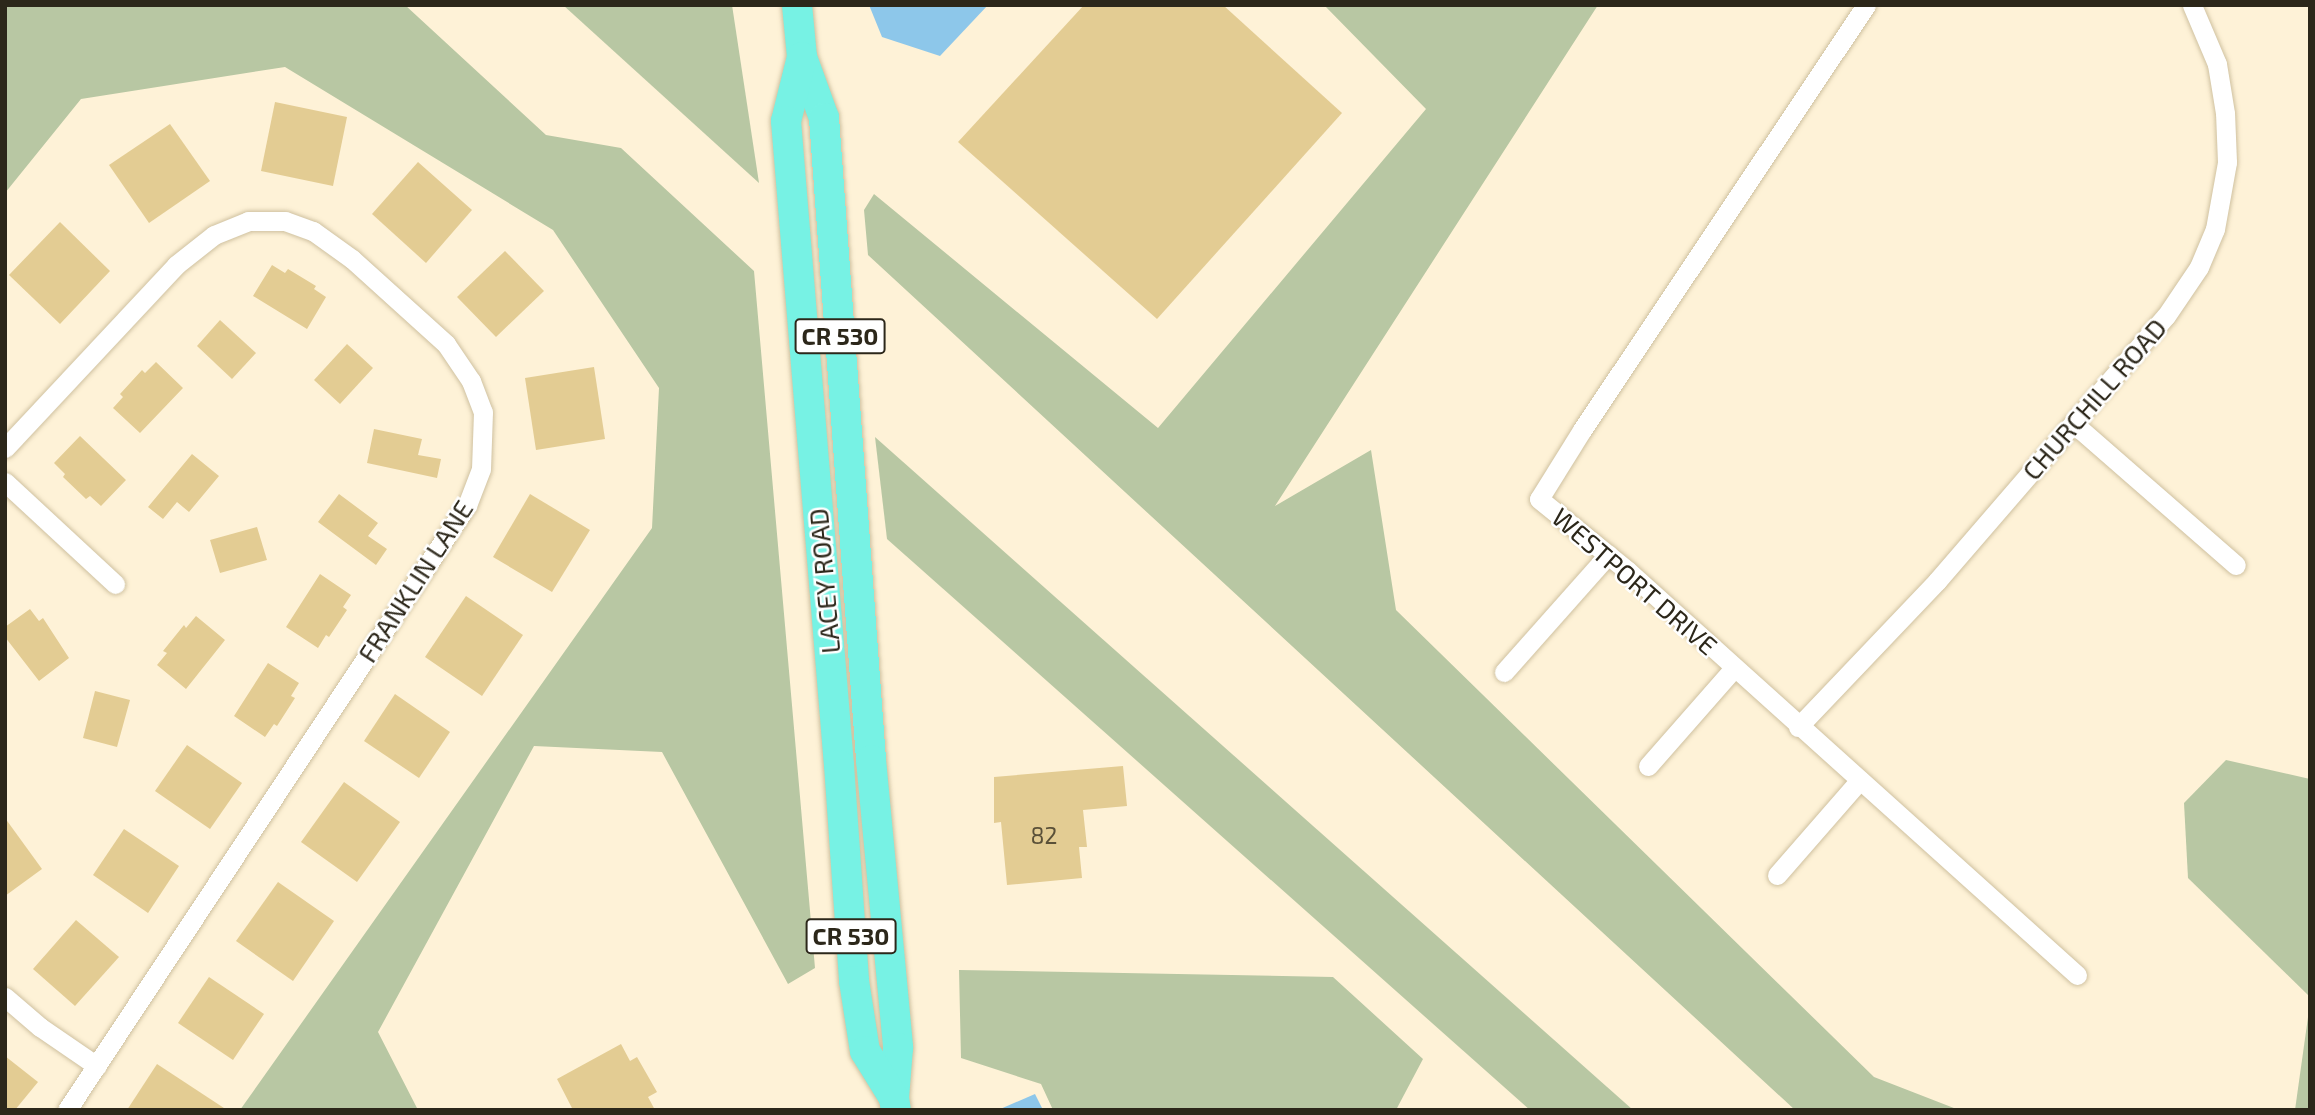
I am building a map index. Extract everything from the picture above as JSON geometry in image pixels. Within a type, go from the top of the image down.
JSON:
[{"type":"main road","name":"LACEY ROAD","points":[[797,5],[802,57],[824,118],[871,760],[898,1048],[895,1104]]},
{"type":"main road","name":"LACEY ROAD","points":[[802,57],[786,121],[839,765],[853,981],[866,1051],[895,1104]]},
{"type":"main road","points":[[827,623],[861,620]]},
{"type":"main road","points":[[839,765],[871,760]]},
{"type":"street","name":"WESTPORT DRIVE","points":[[1866,5],[1582,430],[1539,499],[1608,555],[2077,975]]},
{"type":"street","name":"CHURCHILL ROAD","points":[[1798,727],[1937,581],[2182,296],[2199,267],[2215,229],[2227,162],[2225,113],[2217,64],[2192,5]]},
{"type":"street","name":"FRANKLIN LANE","points":[[5,448],[176,265],[214,235],[248,221],[285,221],[313,231],[352,259],[446,344],[471,380],[483,412],[481,469],[467,505],[67,1110]]},
{"type":"street","points":[[2073,423],[2236,565]]},
{"type":"street","points":[[5,482],[114,584]]},
{"type":"street","points":[[1504,672],[1608,555]]},
{"type":"street","points":[[1648,766],[1734,668]]},
{"type":"street","points":[[1777,875],[1860,780]]},
{"type":"street","points":[[5,997],[40,1027],[97,1066]]},
{"type":"green space","points":[[5,5],[405,5],[546,135],[621,148],[754,271],[815,968],[788,984],[662,752],[534,746],[378,1032],[418,1110],[240,1110],[652,528],[659,388],[553,230],[285,67],[81,99],[5,193]]},
{"type":"green space","points":[[563,5],[732,5],[759,183]]},
{"type":"green space","points":[[1324,5],[1598,5],[1275,506],[1371,450],[1396,610],[1874,1077],[1959,1110],[1795,1110],[868,255],[864,210],[874,194],[1158,428],[1426,109]]},
{"type":"green space","points":[[875,437],[1633,1110],[1530,1110],[887,539]]},
{"type":"green space","points":[[2226,760],[2310,779],[2310,997],[2188,878],[2184,803]]},
{"type":"green space","points":[[959,970],[1333,977],[1423,1059],[1396,1110],[1053,1110],[1041,1084],[961,1058]]},
{"type":"green space","points":[[2310,1003],[2310,1110],[2295,1110]]},
{"type":"water","points":[[869,5],[988,5],[940,56],[882,37]]},
{"type":"water","points":[[1035,1094],[1043,1110],[998,1110]]},
{"type":"building","points":[[1084,5],[1223,5],[1342,113],[1157,319],[958,142]]},
{"type":"building","points":[[275,102],[347,117],[333,186],[261,171]]},
{"type":"building","points":[[170,124],[210,181],[149,223],[109,165]]},
{"type":"building","points":[[418,162],[472,210],[426,263],[372,214]]},
{"type":"building","points":[[60,222],[110,271],[60,324],[9,275]]},
{"type":"building","points":[[505,251],[544,291],[496,337],[457,297]]},
{"type":"building","points":[[272,265],[285,273],[288,269],[316,286],[314,289],[326,297],[307,329],[253,296]]},
{"type":"building","points":[[220,320],[256,353],[232,379],[197,346]]},
{"type":"building","points":[[347,344],[373,368],[340,404],[314,380]]},
{"type":"building","points":[[156,362],[183,388],[140,433],[113,408],[123,397],[120,394],[142,370],[145,373]]},
{"type":"building","points":[[594,367],[605,439],[536,450],[525,378]]},
{"type":"building","points":[[374,429],[422,439],[418,455],[441,459],[437,478],[367,463]]},
{"type":"building","points":[[80,436],[126,480],[101,506],[90,496],[86,499],[63,477],[65,474],[54,463]]},
{"type":"building","points":[[192,454],[219,476],[189,512],[177,502],[163,519],[148,507]]},
{"type":"building","points":[[339,494],[378,523],[368,536],[387,549],[376,565],[318,522]]},
{"type":"building","points":[[530,494],[590,530],[552,592],[493,557]]},
{"type":"building","points":[[257,527],[267,560],[220,573],[210,540]]},
{"type":"building","points":[[320,574],[351,595],[343,607],[347,610],[318,648],[286,627]]},
{"type":"building","points":[[466,596],[523,635],[482,696],[425,657]]},
{"type":"building","points":[[30,609],[39,621],[43,618],[69,658],[39,681],[5,637],[5,627]]},
{"type":"building","points":[[196,616],[225,640],[186,689],[157,665],[167,653],[163,651],[184,625],[186,628]]},
{"type":"building","points":[[268,663],[299,683],[291,696],[295,698],[277,726],[274,724],[265,737],[234,716]]},
{"type":"building","points":[[95,691],[130,700],[117,747],[83,738]]},
{"type":"building","points":[[395,694],[450,732],[419,778],[364,741]]},
{"type":"building","points":[[187,745],[242,783],[210,829],[155,791]]},
{"type":"building","points":[[1123,766],[1127,806],[1083,810],[1087,847],[1079,847],[1082,878],[1007,885],[1001,822],[994,823],[994,777]]},
{"type":"building","points":[[344,782],[400,822],[357,882],[301,842]]},
{"type":"building","points":[[5,818],[42,869],[5,896]]},
{"type":"building","points":[[124,829],[179,866],[148,913],[93,875]]},
{"type":"building","points":[[278,882],[334,921],[293,981],[236,941]]},
{"type":"building","points":[[76,920],[119,957],[75,1006],[33,969]]},
{"type":"building","points":[[209,977],[264,1014],[233,1060],[178,1023]]},
{"type":"building","points":[[621,1044],[630,1061],[637,1057],[657,1092],[648,1097],[655,1110],[573,1110],[557,1079]]},
{"type":"building","points":[[5,1056],[38,1082],[15,1110],[5,1110]]},
{"type":"building","points":[[157,1064],[227,1110],[127,1110]]}]
